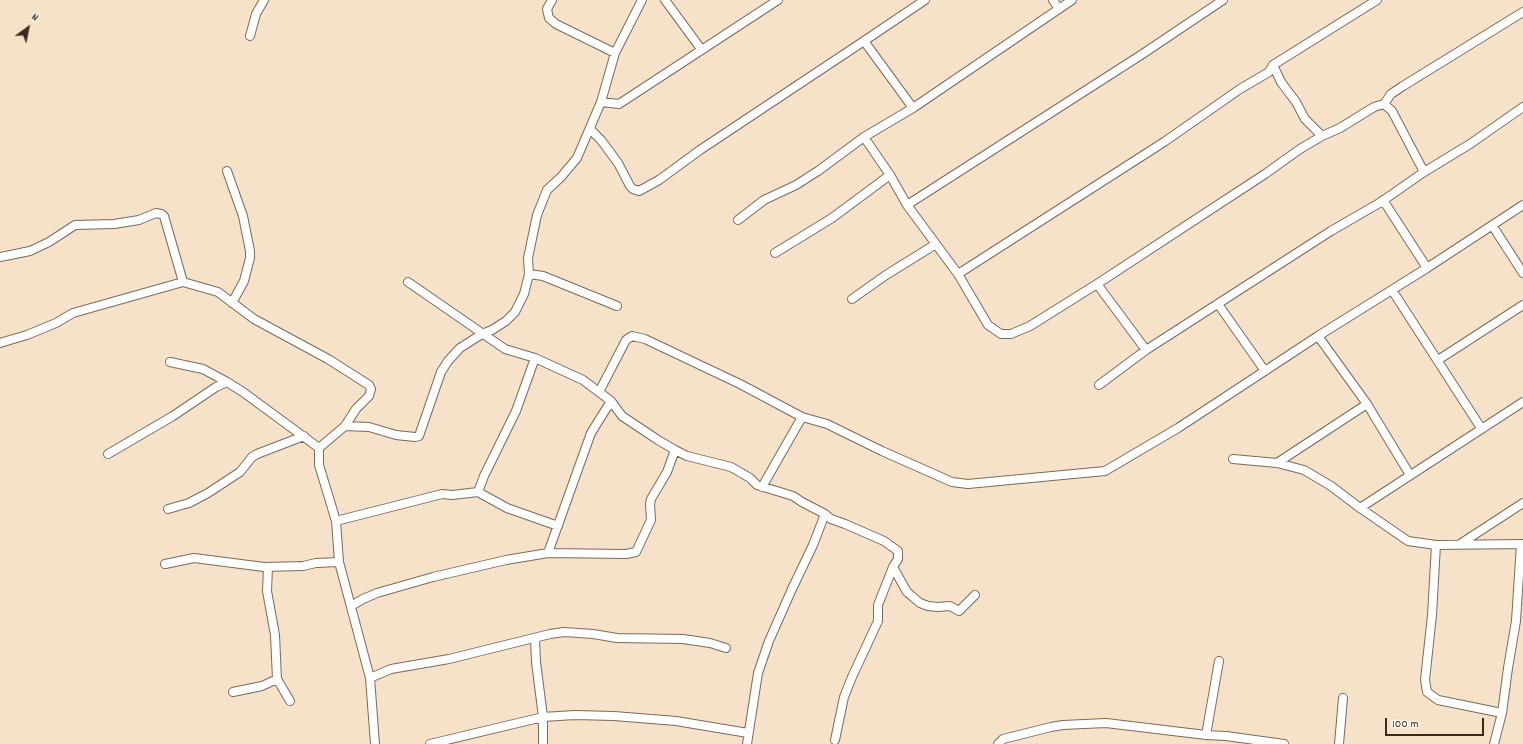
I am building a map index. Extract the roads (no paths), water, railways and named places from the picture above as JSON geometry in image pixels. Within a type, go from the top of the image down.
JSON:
[{"type":"street","points":[[250,36],[256,14],[264,0]]},
{"type":"street","points":[[552,0],[548,9],[549,18],[556,24],[615,53]]},
{"type":"street","points":[[345,426],[369,428],[396,435],[419,436],[441,372],[448,361],[460,348],[506,321],[515,312],[524,294],[529,274],[528,258],[537,215],[548,190],[577,158],[601,102],[615,53],[642,0]]},
{"type":"street","points":[[665,0],[701,50]]},
{"type":"street","points":[[590,129],[602,140],[618,163],[633,190],[639,191],[659,180],[683,162],[925,0]]},
{"type":"street","points":[[1052,0],[1059,9]]},
{"type":"street","points":[[738,220],[764,200],[796,185],[818,171],[864,138],[913,108],[1072,0]]},
{"type":"street","points":[[907,205],[1141,55],[1223,0]]},
{"type":"street","points":[[958,274],[1164,142],[1240,89],[1269,72],[1272,65],[1377,0]]},
{"type":"street","points":[[601,102],[619,104],[772,2]]},
{"type":"street","points":[[864,138],[890,176],[907,205],[958,274],[988,325],[1001,334],[1011,334],[1030,326],[1097,284],[1322,136],[1340,128],[1374,107],[1384,104],[1391,94],[1409,82],[1523,12]]},
{"type":"street","points":[[864,41],[913,108]]},
{"type":"street","points":[[1272,65],[1281,82],[1296,102],[1305,120],[1322,136]]},
{"type":"street","points":[[1384,104],[1392,111],[1424,172]]},
{"type":"street","points":[[1099,385],[1146,350],[1331,231],[1383,200],[1424,172],[1465,148],[1523,108]]},
{"type":"street","points":[[227,171],[243,216],[250,251],[250,258],[244,280],[232,303]]},
{"type":"street","points":[[775,253],[832,218],[890,176]]},
{"type":"street","points":[[1383,200],[1427,268]]},
{"type":"street","points":[[599,392],[626,340],[632,336],[645,339],[740,384],[802,417],[827,424],[882,451],[952,482],[968,484],[1105,471],[1178,428],[1318,336],[1523,206]]},
{"type":"street","points":[[0,257],[30,251],[49,242],[75,225],[114,224],[139,220],[156,213],[164,216],[183,282]]},
{"type":"street","points":[[1492,225],[1523,273]]},
{"type":"street","points":[[852,299],[886,275],[936,244]]},
{"type":"street","points":[[529,274],[544,276],[617,306]]},
{"type":"street","points":[[0,343],[27,335],[56,323],[73,313],[183,282],[218,292],[254,319],[328,359],[369,385],[372,389],[369,396],[356,409],[345,426],[319,448],[319,465],[336,521],[339,562],[370,678],[375,744]]},
{"type":"street","points":[[408,282],[505,349],[535,358],[583,380],[611,401],[622,416],[675,450],[687,456],[731,467],[762,487],[788,494],[826,514],[831,519],[884,541],[898,551],[898,559],[893,567],[878,605],[878,621],[844,697],[835,740]]},
{"type":"street","points":[[1097,284],[1146,350]]},
{"type":"street","points":[[1392,290],[1481,428]]},
{"type":"street","points":[[1218,304],[1265,371]]},
{"type":"street","points":[[1438,360],[1523,305]]},
{"type":"street","points":[[1318,336],[1367,404],[1410,475]]},
{"type":"street","points":[[478,492],[484,476],[516,411],[535,358]]},
{"type":"street","points":[[170,362],[203,369],[227,382],[319,448]]},
{"type":"street","points":[[108,454],[173,416],[216,387],[227,382]]},
{"type":"street","points":[[548,553],[591,433],[611,401]]},
{"type":"street","points":[[1360,508],[1523,402]]},
{"type":"street","points":[[1277,463],[1367,404]]},
{"type":"street","points":[[762,487],[802,417]]},
{"type":"street","points":[[168,509],[189,503],[208,493],[240,472],[257,454],[304,436]]},
{"type":"street","points":[[351,606],[377,593],[426,579],[506,560],[548,553],[626,554],[636,552],[651,520],[651,499],[667,472],[675,450]]},
{"type":"street","points":[[1233,459],[1277,463],[1304,470],[1331,486],[1408,541],[1436,545],[1522,544],[1516,621],[1502,713],[1494,744]]},
{"type":"street","points":[[336,521],[442,494],[452,495],[478,492],[507,508],[558,526]]},
{"type":"street","points":[[1460,544],[1523,503]]},
{"type":"street","points":[[746,744],[758,673],[772,635],[826,514]]},
{"type":"street","points":[[1436,545],[1432,615],[1425,680],[1427,692],[1438,700],[1502,713]]},
{"type":"street","points":[[165,564],[194,558],[268,567],[302,566],[316,563],[339,562]]},
{"type":"street","points":[[268,567],[267,592],[275,635],[277,679],[290,701]]},
{"type":"street","points":[[893,567],[907,592],[920,603],[928,606],[938,608],[950,606],[959,611],[975,595]]},
{"type":"street","points":[[370,678],[402,666],[449,659],[535,639],[550,634],[564,632],[593,634],[617,638],[682,639],[710,643],[726,648]]},
{"type":"street","points":[[535,639],[536,662],[543,717],[543,744]]},
{"type":"street","points":[[1206,735],[1219,661]]},
{"type":"street","points":[[234,692],[262,686],[277,679]]},
{"type":"street","points":[[1338,744],[1343,698]]},
{"type":"street","points":[[430,744],[543,717],[575,715],[614,716],[676,721],[748,733]]},
{"type":"street","points":[[998,744],[1003,739],[1009,737],[1051,727],[1106,723],[1284,744]]}]
